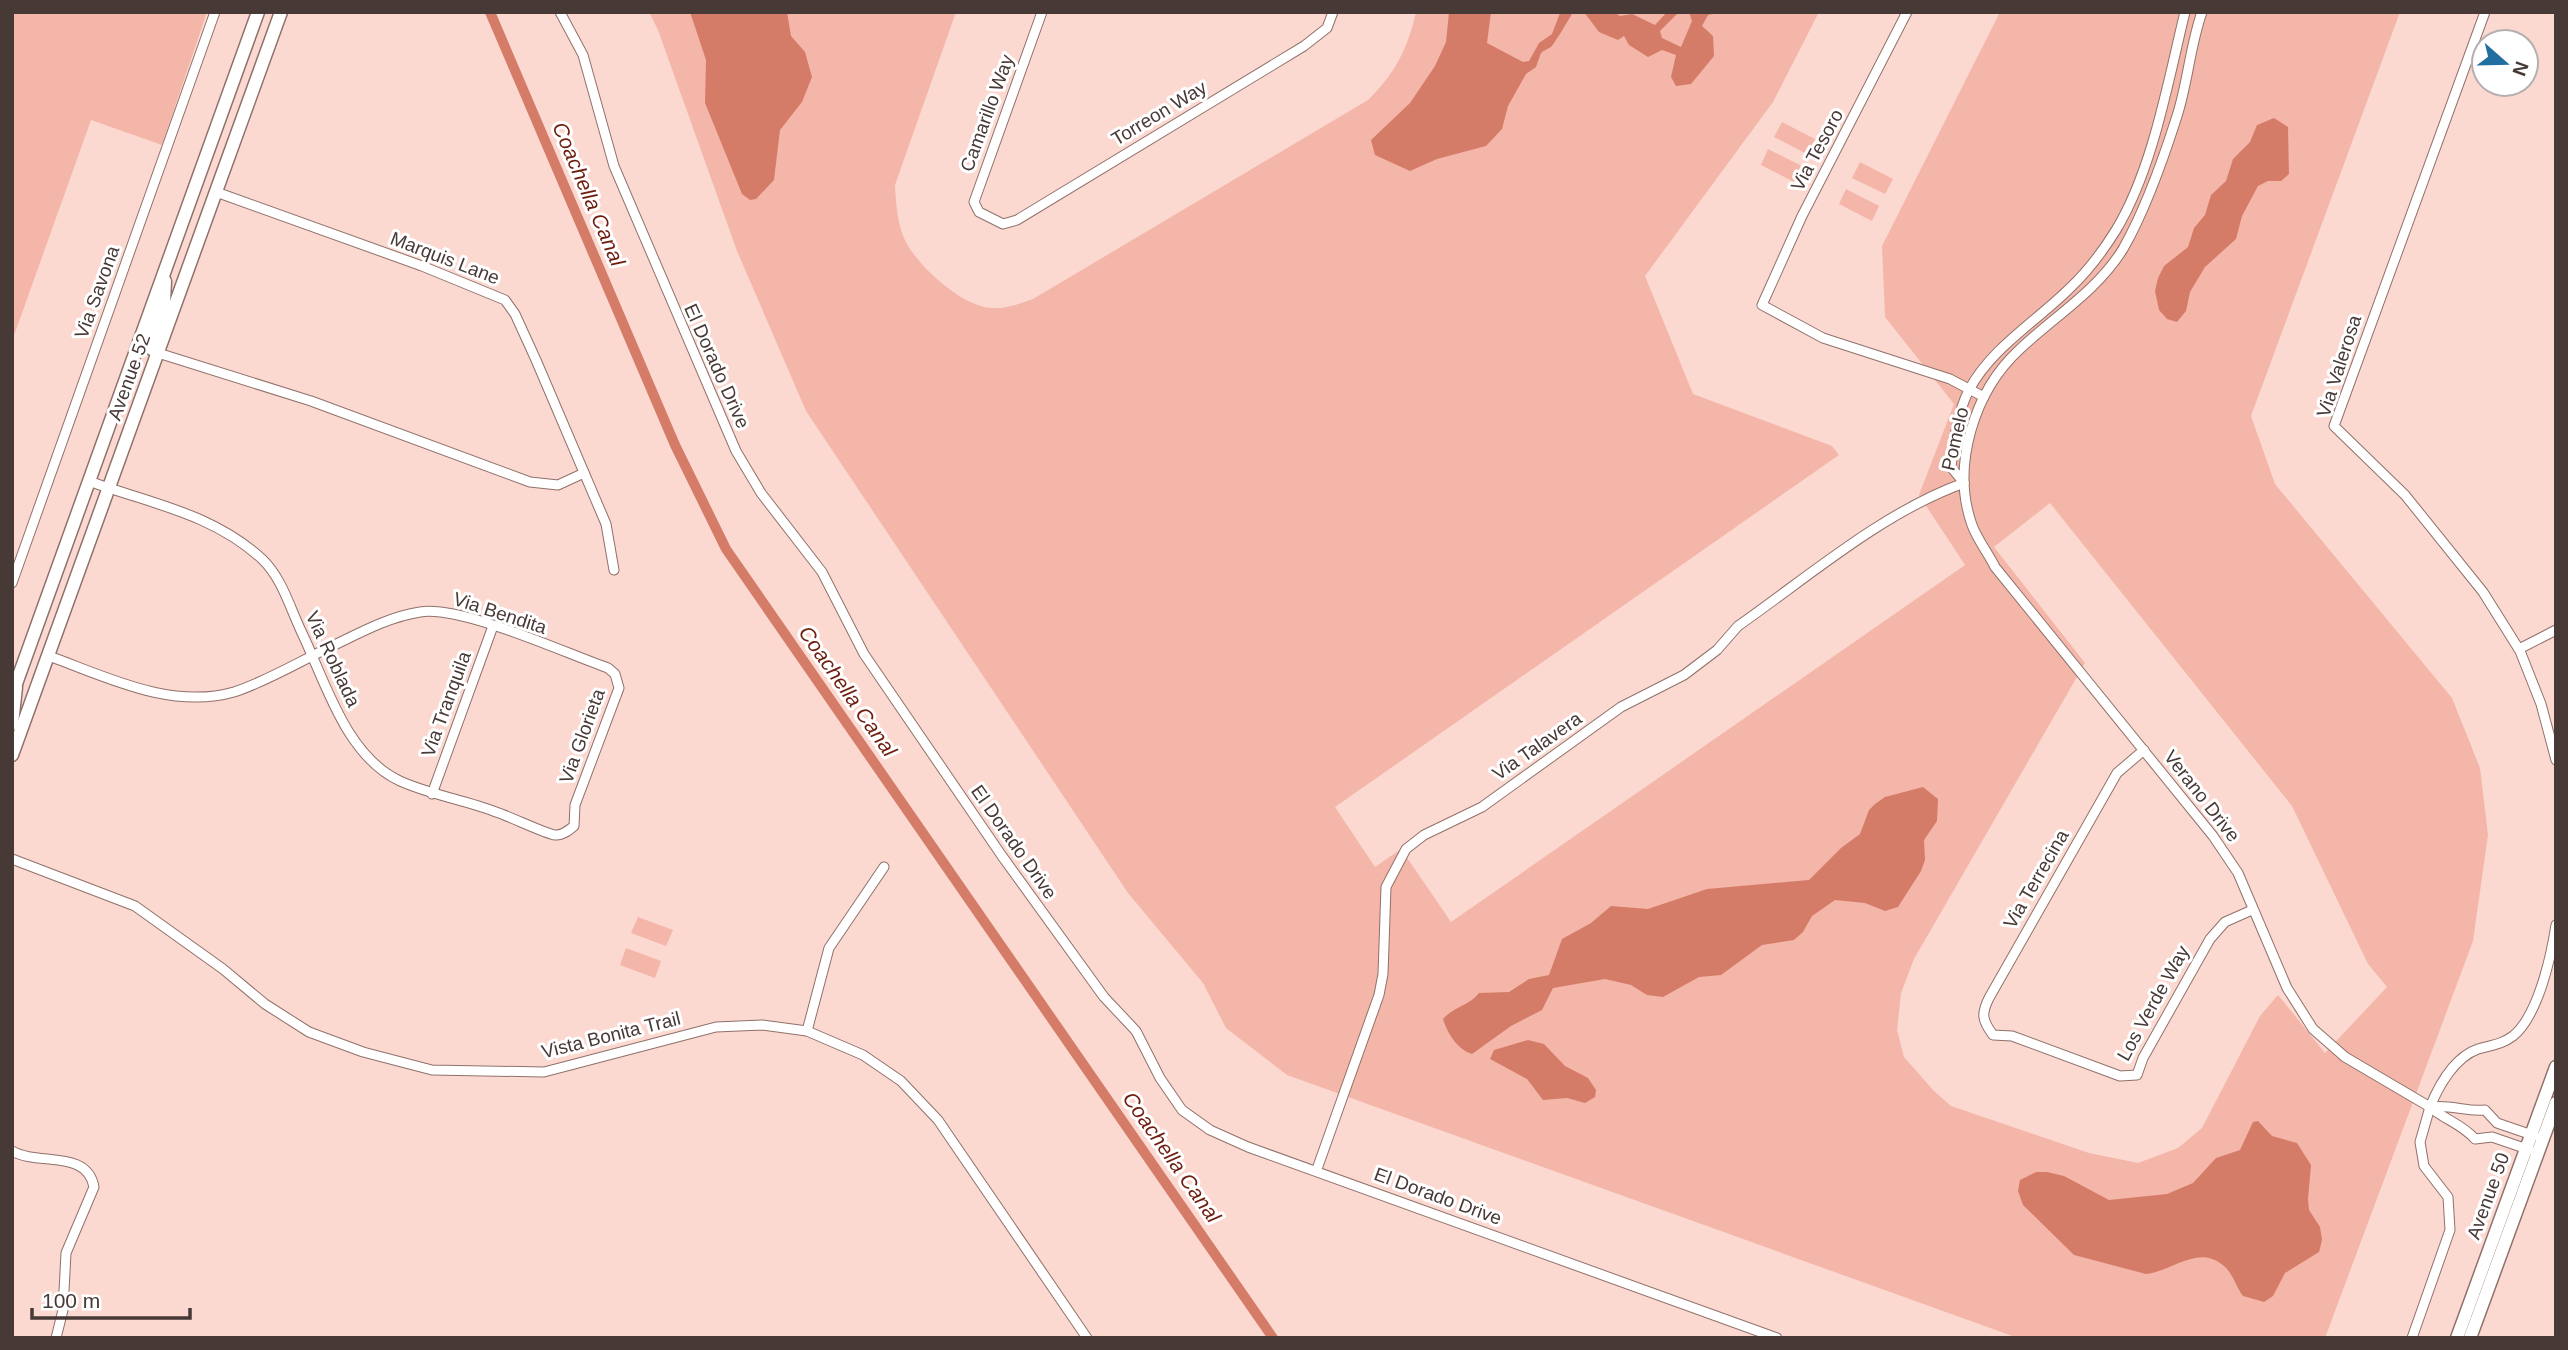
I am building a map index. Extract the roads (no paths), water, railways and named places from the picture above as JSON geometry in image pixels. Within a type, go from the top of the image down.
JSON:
[{"type":"main road","name":"Avenue 52","points":[[12,724],[14,689],[258,12]]},
{"type":"main road","name":"Avenue 52","points":[[12,755],[281,12]]},
{"type":"main road","points":[[158,353],[149,347],[164,303],[165,270]]},
{"type":"main road","name":"Avenue 50","points":[[2470,1338],[2537,1137],[2556,1068]]},
{"type":"main road","name":"Avenue 50","points":[[2537,1137],[2556,1103]]},
{"type":"main road","name":"Avenue 50","points":[[2457,1338],[2532,1151]]},
{"type":"street","name":"Via Savona","points":[[12,583],[215,12]]},
{"type":"street","name":"El Dorado Drive","points":[[560,12],[583,55],[614,166],[736,451],[761,493],[822,572],[864,654],[1104,998],[1136,1031],[1160,1078],[1182,1110],[1210,1130],[1248,1147],[1317,1169],[1777,1338]]},
{"type":"street","name":"Camarillo Way","points":[[991,220],[979,212],[974,202],[1042,12]]},
{"type":"street","name":"Torreon Way","points":[[991,220],[1003,224],[1017,220],[1244,82],[1312,40],[1327,28],[1333,12]]},
{"type":"street","name":"Via Tesoro","points":[[1907,12],[1802,216],[1762,304],[1823,338],[1950,379],[1969,390]]},
{"type":"street","name":"Pomelo","points":[[1964,483],[1951,467],[1958,424],[1969,390],[2009,343],[2071,288],[2098,258],[2118,227],[2157,130],[2185,12]]},
{"type":"street","name":"Pomelo","points":[[1964,483],[1973,425],[1984,397],[2019,349],[2081,298],[2122,250],[2139,218],[2177,115],[2202,12]]},
{"type":"street","name":"Via Valerosa","points":[[2485,12],[2334,426],[2405,495],[2483,592],[2519,649],[2541,704],[2556,760]]},
{"type":"street","name":"Marquis Lane","points":[[216,192],[422,266],[505,300],[515,314],[536,360],[606,524],[614,570]]},
{"type":"street","points":[[158,353],[311,401],[530,482],[558,485],[584,472]]},
{"type":"street","points":[[1969,390],[1984,397]]},
{"type":"street","name":"Via Roblada","points":[[89,481],[206,520],[232,533],[265,562],[278,581],[346,729],[364,751],[397,780],[432,794],[476,804],[559,835]]},
{"type":"street","name":"Via Talavera","points":[[1317,1169],[1378,995],[1383,974],[1386,887],[1406,849],[1424,835],[1482,807],[1621,707],[1684,675],[1717,650],[1738,626],[1900,513],[1937,493],[1964,483]]},
{"type":"street","name":"Verano Drive","points":[[1964,483],[1972,525],[1995,567],[2232,863],[2287,988],[2313,1029],[2345,1057],[2432,1103],[2468,1112],[2486,1110],[2497,1123],[2537,1137]]},
{"type":"street","name":"Via Bendita","points":[[49,656],[138,689],[168,696],[201,698],[235,691],[389,620],[421,611],[454,612],[608,668],[618,681]]},
{"type":"street","name":"Via Tranquila","points":[[432,794],[493,626]]},
{"type":"street","points":[[2519,649],[2556,630]]},
{"type":"street","name":"Via Glorieta","points":[[559,835],[574,826],[575,805],[619,688],[618,681]]},
{"type":"street","name":"Via Terrecina","points":[[1993,1035],[1982,1013],[1989,998],[2116,773],[2144,750]]},
{"type":"street","name":"Vista Bonita Trail","points":[[12,859],[135,906],[223,969],[265,1004],[309,1032],[363,1052],[432,1070],[544,1072],[716,1027],[762,1025],[807,1031],[863,1055],[901,1081],[938,1120],[1087,1338]]},
{"type":"street","points":[[807,1031],[829,948],[884,867]]},
{"type":"street","name":"Los Verde Way","points":[[1993,1035],[2012,1036],[2120,1076],[2137,1075],[2210,939],[2225,922],[2252,910]]},
{"type":"street","points":[[2412,1338],[2451,1230],[2448,1197],[2424,1166],[2420,1142],[2432,1103],[2464,1055],[2498,1046],[2515,1034],[2532,1012],[2556,925]]},
{"type":"street","name":"Verano Drive","points":[[2432,1103],[2443,1118],[2463,1126],[2475,1139],[2492,1137],[2532,1151]]},
{"type":"street","points":[[12,1151],[30,1160],[65,1160],[78,1165],[93,1178],[94,1187],[66,1253],[63,1310],[56,1338]]},
{"type":"waterway","name":"Coachella Canal","points":[[490,12],[675,445],[726,549],[1273,1338]]}]
